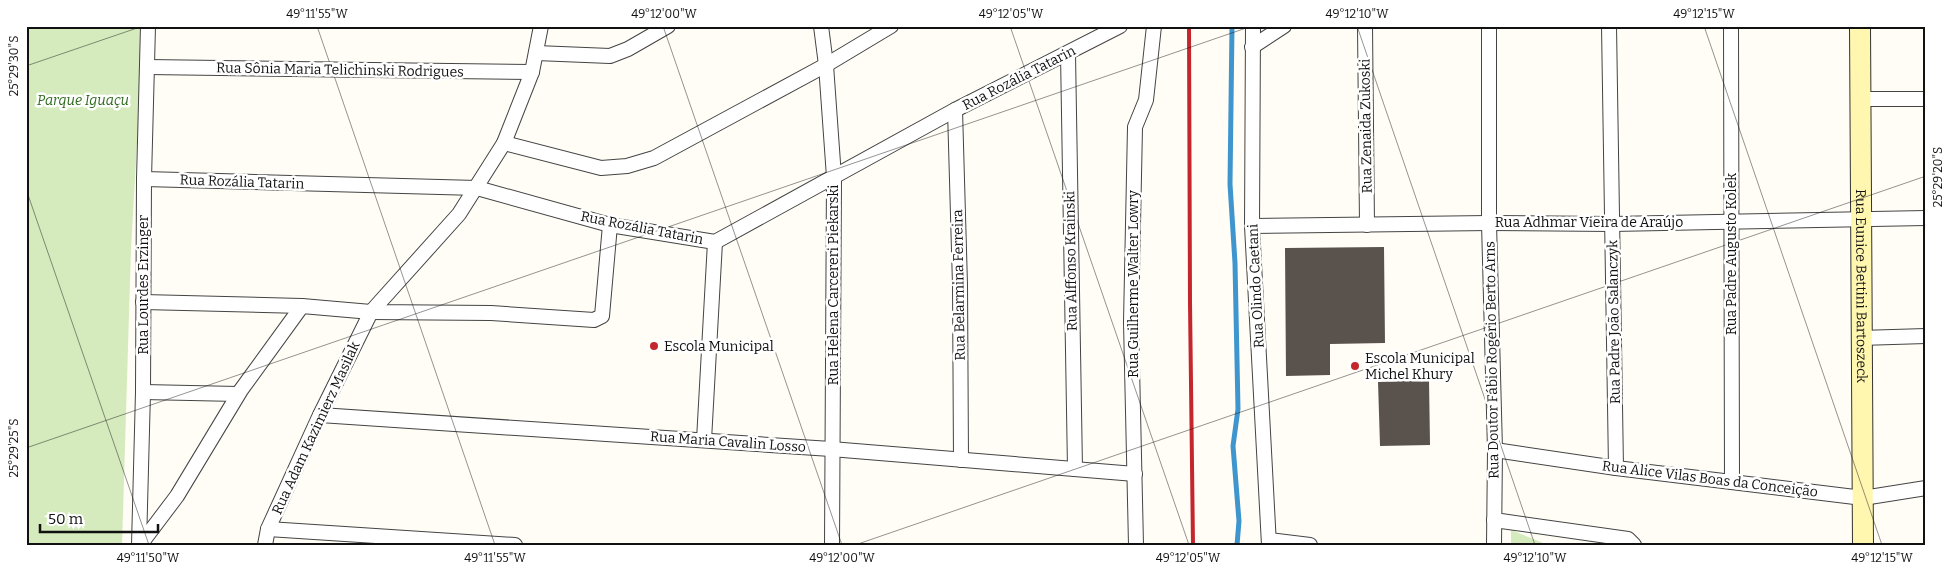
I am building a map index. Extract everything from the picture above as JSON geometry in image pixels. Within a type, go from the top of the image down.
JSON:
[{"type":"street","name":"Rua Lourdes Erzinger","points":[[140,545],[144,179],[148,26]]},
{"type":"street","name":"Rua Adam Kazimierz Masilak","points":[[265,545],[268,529],[320,415],[371,312],[459,214],[504,143],[532,72],[541,26]]},
{"type":"street","points":[[536,53],[610,56],[628,49],[668,26]]},
{"type":"street","name":"Rua Helena Carcereri Piekarski","points":[[821,26],[826,65],[834,176],[831,449],[832,545]]},
{"type":"street","points":[[504,143],[601,168],[627,166],[654,158],[826,65],[892,26]]},
{"type":"street","name":"Rua Rozália Tatarin","points":[[144,179],[477,188],[610,224],[715,242],[956,110],[1120,26]]},
{"type":"street","name":"Rua Guilherme Walter Lowry","points":[[1136,545],[1131,322],[1135,127],[1146,100],[1154,26]]},
{"type":"street","name":"Rua Olindo Caetani","points":[[1253,26],[1252,226],[1269,542]]},
{"type":"street","points":[[1252,47],[1284,26]]},
{"type":"street","name":"Rua Zenaida Zukoski","points":[[1365,26],[1367,225]]},
{"type":"street","name":"Rua Doutor Fábio Rogério Berto Arns","points":[[1489,26],[1489,223],[1495,450],[1494,545]]},
{"type":"street","name":"Rua Padre João Salanczyk","points":[[1609,26],[1616,468]]},
{"type":"street","name":"Rua Padre Augusto Kolek","points":[[1731,26],[1732,482]]},
{"type":"street","name":"Rua Eunice Bettini Bartoszeck","points":[[1860,26],[1862,219],[1860,338],[1863,545]]},
{"type":"street","name":"Rua Alffonso Krainski","points":[[1068,54],[1075,469]]},
{"type":"street","name":"Rua Sônia Maria Telichinski Rodrigues","points":[[148,67],[532,72]]},
{"type":"street","points":[[1861,99],[1926,99]]},
{"type":"street","name":"Rua Belarmina Ferreira","points":[[956,110],[961,460]]},
{"type":"street","name":"Rua Adhmar Vieira de Araújo","points":[[1252,226],[1489,223],[1612,224],[1731,220],[1926,218]]},
{"type":"street","points":[[143,302],[302,306],[371,312],[491,314],[594,320],[602,316],[610,224]]},
{"type":"street","points":[[704,440],[715,242]]},
{"type":"street","points":[[140,545],[177,496],[238,394],[302,306]]},
{"type":"street","points":[[1860,338],[1926,336]]},
{"type":"street","points":[[143,392],[238,394]]},
{"type":"street","name":"Rua Maria Cavalin Losso","points":[[320,415],[831,449],[1134,474]]},
{"type":"street","name":"Rua Alice Vilas Boas da Conceição","points":[[1495,450],[1616,468],[1863,498],[1926,488]]},
{"type":"street","points":[[1494,520],[1628,539],[1634,545]]},
{"type":"street","points":[[268,529],[515,545]]},
{"type":"street","points":[[1269,542],[1310,545]]},
{"type":"green space","name":"Parque Iguaçu","points":[[26,26],[140,26],[140,90],[131,249],[122,545],[26,545]]},
{"type":"green space","points":[[1511,530],[1548,545],[1511,545]]},
{"type":"building","points":[[1384,247],[1385,343],[1330,344],[1330,375],[1286,376],[1285,248]]},
{"type":"building","points":[[1429,380],[1430,445],[1380,446],[1378,382]]},
{"type":"waterway","points":[[1232,26],[1230,184],[1235,263],[1238,409],[1233,446],[1239,521],[1237,545]]},
{"type":"railway","points":[[1189,26],[1193,545]]},
{"type":"place","name":"Escola Municipal","points":[[654,346]]},
{"type":"place","name":"Escola Municipal Michel Khury","points":[[1355,366]]}]
